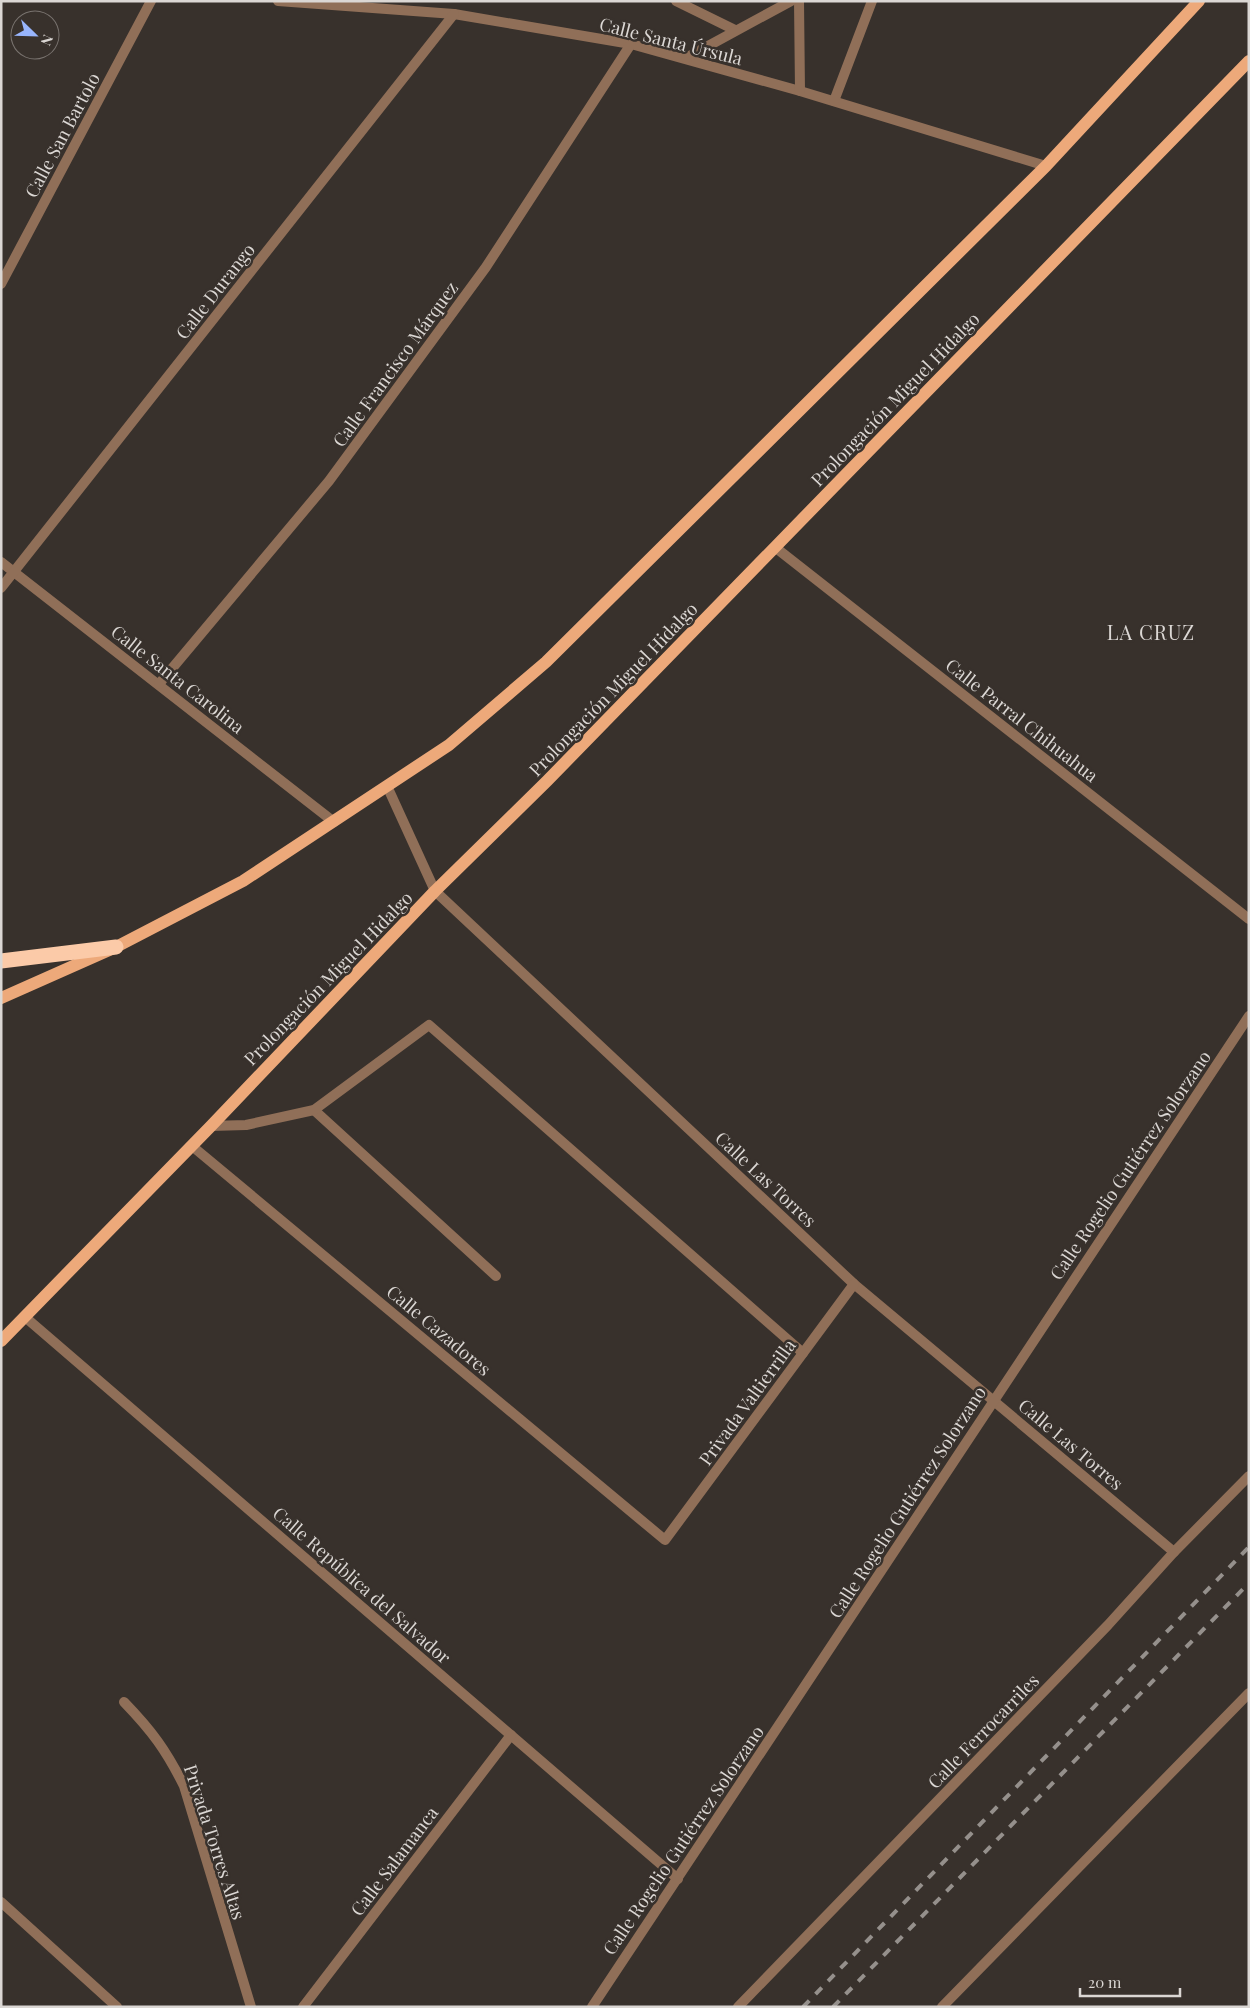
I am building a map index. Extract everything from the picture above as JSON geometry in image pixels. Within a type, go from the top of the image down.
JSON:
[{"type":"highway","points":[[1,961],[116,947]]},
{"type":"main road","points":[[1,998],[116,947],[243,881],[449,745],[546,662],[1046,166],[1199,1]]},
{"type":"main road","name":"Prolongación Miguel Hidalgo","points":[[1,1341],[192,1146],[435,890],[554,774],[776,548],[1249,61]]},
{"type":"street","name":"Calle San Bartolo","points":[[1,284],[151,1]]},
{"type":"street","name":"Calle Santa Úrsula","points":[[278,1],[454,14],[631,44],[800,91],[1046,166]]},
{"type":"street","points":[[676,1],[735,30]]},
{"type":"street","points":[[686,58],[791,1]]},
{"type":"street","points":[[799,1],[800,91]]},
{"type":"street","points":[[834,101],[872,1]]},
{"type":"street","name":"Calle Durango","points":[[1,588],[454,14]]},
{"type":"street","name":"Calle Francisco Márquez","points":[[159,684],[341,465],[486,267],[631,44]]},
{"type":"street","name":"Calle Parral Chihuahua","points":[[776,548],[1249,919]]},
{"type":"street","name":"Calle Santa Carolina","points":[[1,562],[334,822]]},
{"type":"street","name":"Calle Las Torres","points":[[387,786],[435,890],[854,1284],[1174,1552]]},
{"type":"street","name":"Calle Rogelio Gutiérrez Solorzano","points":[[592,2007],[1249,1016]]},
{"type":"street","points":[[211,1126],[246,1125],[314,1110],[430,1025],[803,1353]]},
{"type":"street","points":[[314,1110],[496,1276]]},
{"type":"street","name":"Calle Cazadores","points":[[192,1146],[665,1540]]},
{"type":"street","name":"Privada Valtierrilla","points":[[665,1540],[854,1284]]},
{"type":"street","name":"Calle República del Salvador","points":[[25,1317],[678,1878]]},
{"type":"street","name":"Calle Ferrocarriles","points":[[738,2007],[1108,1625],[1174,1552],[1249,1476]]},
{"type":"street","points":[[942,2007],[1249,1693]]},
{"type":"street","name":"Privada Torres Altas","points":[[124,1702],[148,1727],[169,1755],[184,1786],[251,2007]]},
{"type":"street","name":"Calle Salamanca","points":[[303,2007],[511,1735]]},
{"type":"street","points":[[1,1902],[117,2007]]},
{"type":"railway","points":[[803,2007],[1249,1547]]},
{"type":"railway","points":[[833,2007],[1249,1583]]},
{"type":"district","name":"LA CRUZ","points":[[1151,631]]}]
